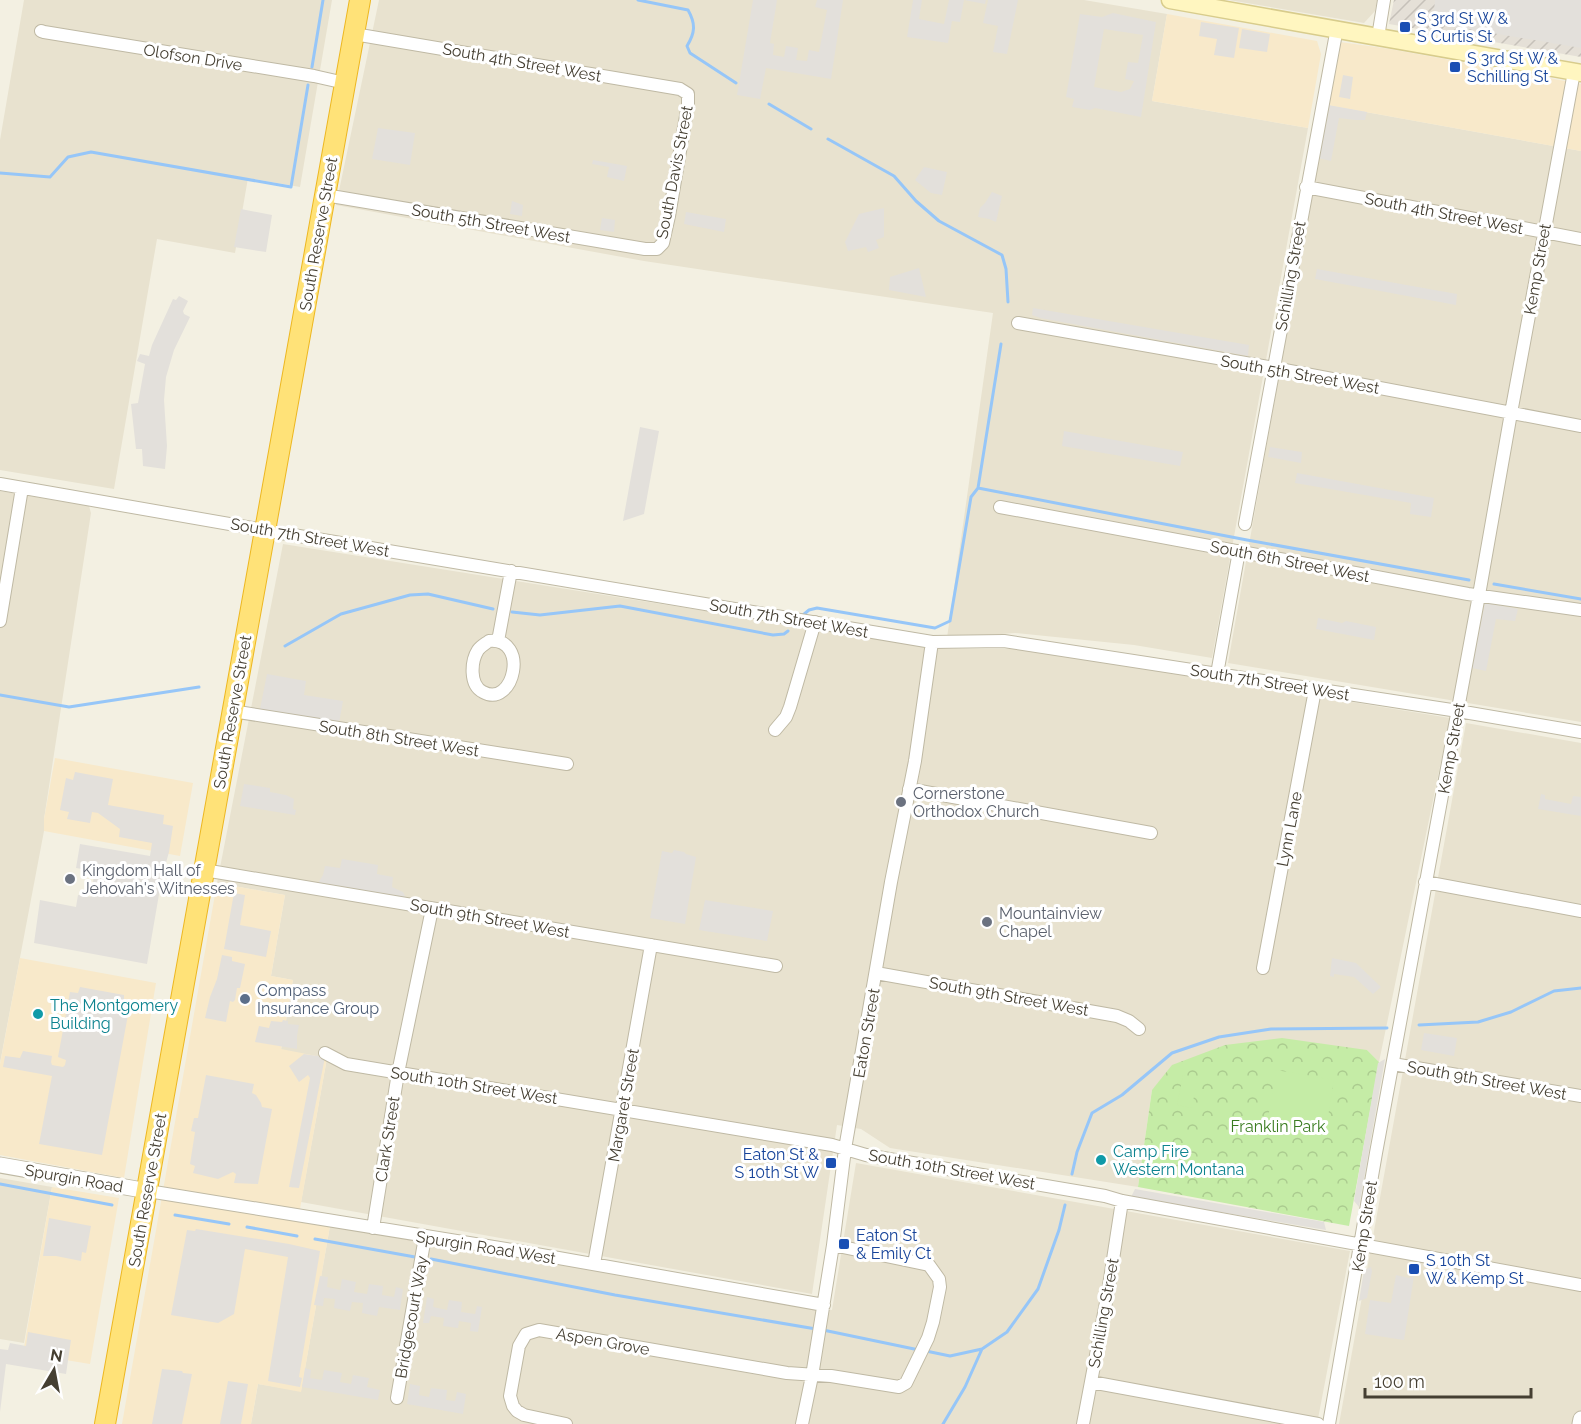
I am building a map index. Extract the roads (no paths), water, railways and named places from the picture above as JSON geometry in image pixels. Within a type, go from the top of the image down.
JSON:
[{"type":"highway","name":"South Reserve Street","points":[[105,1424],[360,0]]},
{"type":"main road","points":[[1170,0],[1578,72]]},
{"type":"street","points":[[1378,37],[1384,0]]},
{"type":"street","name":"Schilling Street","points":[[1245,524],[1337,28]]},
{"type":"street","name":"Olofson Drive","points":[[41,31],[345,83]]},
{"type":"street","name":"South 4th Street West","points":[[354,34],[681,89],[688,94]]},
{"type":"street","name":"Kemp Street","points":[[1329,1424],[1544,232],[1578,72]]},
{"type":"street","name":"South Davis Street","points":[[657,249],[663,243],[669,216],[688,94]]},
{"type":"street","name":"South 4th Street West","points":[[1306,187],[1581,239]]},
{"type":"street","name":"South 5th Street West","points":[[325,195],[645,249],[657,249]]},
{"type":"street","name":"South 5th Street West","points":[[1018,323],[1274,368],[1581,426]]},
{"type":"street","name":"South 7th Street West","points":[[0,484],[932,642],[1005,640],[1581,732]]},
{"type":"street","points":[[0,620],[22,488]]},
{"type":"street","name":"South 6th Street West","points":[[1000,507],[1479,595],[1581,610]]},
{"type":"street","points":[[1217,674],[1239,551]]},
{"type":"street","points":[[498,641],[511,572]]},
{"type":"street","points":[[775,730],[786,717],[790,707],[815,622]]},
{"type":"street","points":[[498,641],[506,645],[512,653],[513,662],[508,686],[495,695],[481,692],[474,683],[473,672],[479,648],[489,642],[498,641]]},
{"type":"street","name":"Eaton Street","points":[[802,1424],[824,1305],[845,1149],[891,882],[915,760],[932,642]]},
{"type":"street","name":"Lynn Lane","points":[[1263,968],[1315,690]]},
{"type":"street","name":"South 8th Street West","points":[[232,711],[567,764]]},
{"type":"street","points":[[909,789],[1151,833]]},
{"type":"street","name":"South 9th Street West","points":[[204,870],[776,966]]},
{"type":"street","points":[[1425,882],[1581,911]]},
{"type":"street","name":"Clark Street","points":[[373,1228],[398,1073],[432,909]]},
{"type":"street","name":"Margaret Street","points":[[594,1264],[651,945]]},
{"type":"street","name":"South 9th Street West","points":[[876,973],[1117,1016],[1129,1021],[1139,1029]]},
{"type":"street","name":"South 10th Street West","points":[[325,1053],[346,1064],[832,1145],[866,1155],[1105,1196],[1122,1202],[1581,1285]]},
{"type":"street","name":"South 9th Street West","points":[[1393,1064],[1581,1096]]},
{"type":"street","name":"Spurgin Road","points":[[0,1165],[148,1191]]},
{"type":"street","name":"Spurgin Road West","points":[[148,1191],[594,1264],[824,1305]]},
{"type":"street","name":"Schilling Street","points":[[1083,1424],[1122,1202]]},
{"type":"street","name":"Bridgecourt Way","points":[[398,1398],[425,1237]]},
{"type":"street","points":[[812,1376],[831,1376],[899,1388],[906,1383],[928,1338],[940,1287],[939,1279],[928,1265],[833,1245]]},
{"type":"street","name":"Aspen Grove","points":[[567,1424],[524,1415],[513,1406],[510,1396],[519,1346],[526,1334],[539,1330],[812,1376]]},
{"type":"street","points":[[1091,1382],[1318,1424]]},
{"type":"street","points":[[1580,1424],[1581,1419]]},
{"type":"waterway","points":[[312,67],[323,0]]},
{"type":"waterway","points":[[638,0],[688,10],[693,24],[692,37],[687,46],[690,53],[736,83]]},
{"type":"waterway","points":[[0,173],[50,177],[68,157],[91,152],[291,187],[308,85]]},
{"type":"waterway","points":[[769,104],[811,129]]},
{"type":"waterway","points":[[828,139],[894,176],[916,201],[939,221],[1002,255],[1006,269],[1008,302]]},
{"type":"waterway","points":[[978,488],[1001,344]]},
{"type":"waterway","points":[[803,615],[817,608],[935,628],[950,621],[971,497],[978,488],[1469,580]]},
{"type":"waterway","points":[[1494,584],[1581,599]]},
{"type":"waterway","points":[[285,646],[341,614],[410,595],[428,594],[493,609]]},
{"type":"waterway","points":[[512,612],[540,615],[620,606],[773,635],[784,634],[788,631]]},
{"type":"waterway","points":[[0,695],[69,707],[199,687]]},
{"type":"waterway","points":[[1419,1025],[1478,1022],[1511,1012],[1554,991],[1581,988]]},
{"type":"waterway","points":[[1072,1174],[1077,1152],[1092,1113],[1122,1095],[1172,1053],[1219,1037],[1271,1029],[1387,1028]]},
{"type":"waterway","points":[[0,1184],[112,1205]]},
{"type":"waterway","points":[[926,1351],[950,1356],[982,1349],[1007,1332],[1038,1289],[1059,1230],[1065,1205]]},
{"type":"waterway","points":[[175,1215],[229,1224]]},
{"type":"waterway","points":[[247,1227],[297,1236]]},
{"type":"waterway","points":[[315,1239],[415,1257]]},
{"type":"waterway","points":[[431,1259],[615,1295],[816,1329]]},
{"type":"waterway","points":[[823,1330],[919,1350]]},
{"type":"waterway","points":[[943,1424],[965,1387],[982,1349]]},
{"type":"place","name":"S 3rd St W & S Curtis St","points":[[1405,27]]},
{"type":"place","name":"S 3rd St W & Schilling St","points":[[1455,67]]},
{"type":"place","name":"Cornerstone Orthodox Church","points":[[901,802]]},
{"type":"place","name":"Kingdom Hall of Jehovah's Witnesses","points":[[70,879]]},
{"type":"place","name":"Mountainview Chapel","points":[[987,922]]},
{"type":"place","name":"Compass Insurance Group","points":[[245,999]]},
{"type":"place","name":"The Montgomery Building","points":[[38,1014]]},
{"type":"place","name":"Camp Fire Western Montana","points":[[1101,1160]]},
{"type":"place","name":"Eaton St & S 10th St W","points":[[831,1163]]},
{"type":"place","name":"Eaton St & Emily Ct","points":[[844,1244]]},
{"type":"place","name":"S 10th St W & Kemp St","points":[[1414,1269]]},
{"type":"park label","name":"Franklin Park","points":[[1278,1126]]}]
